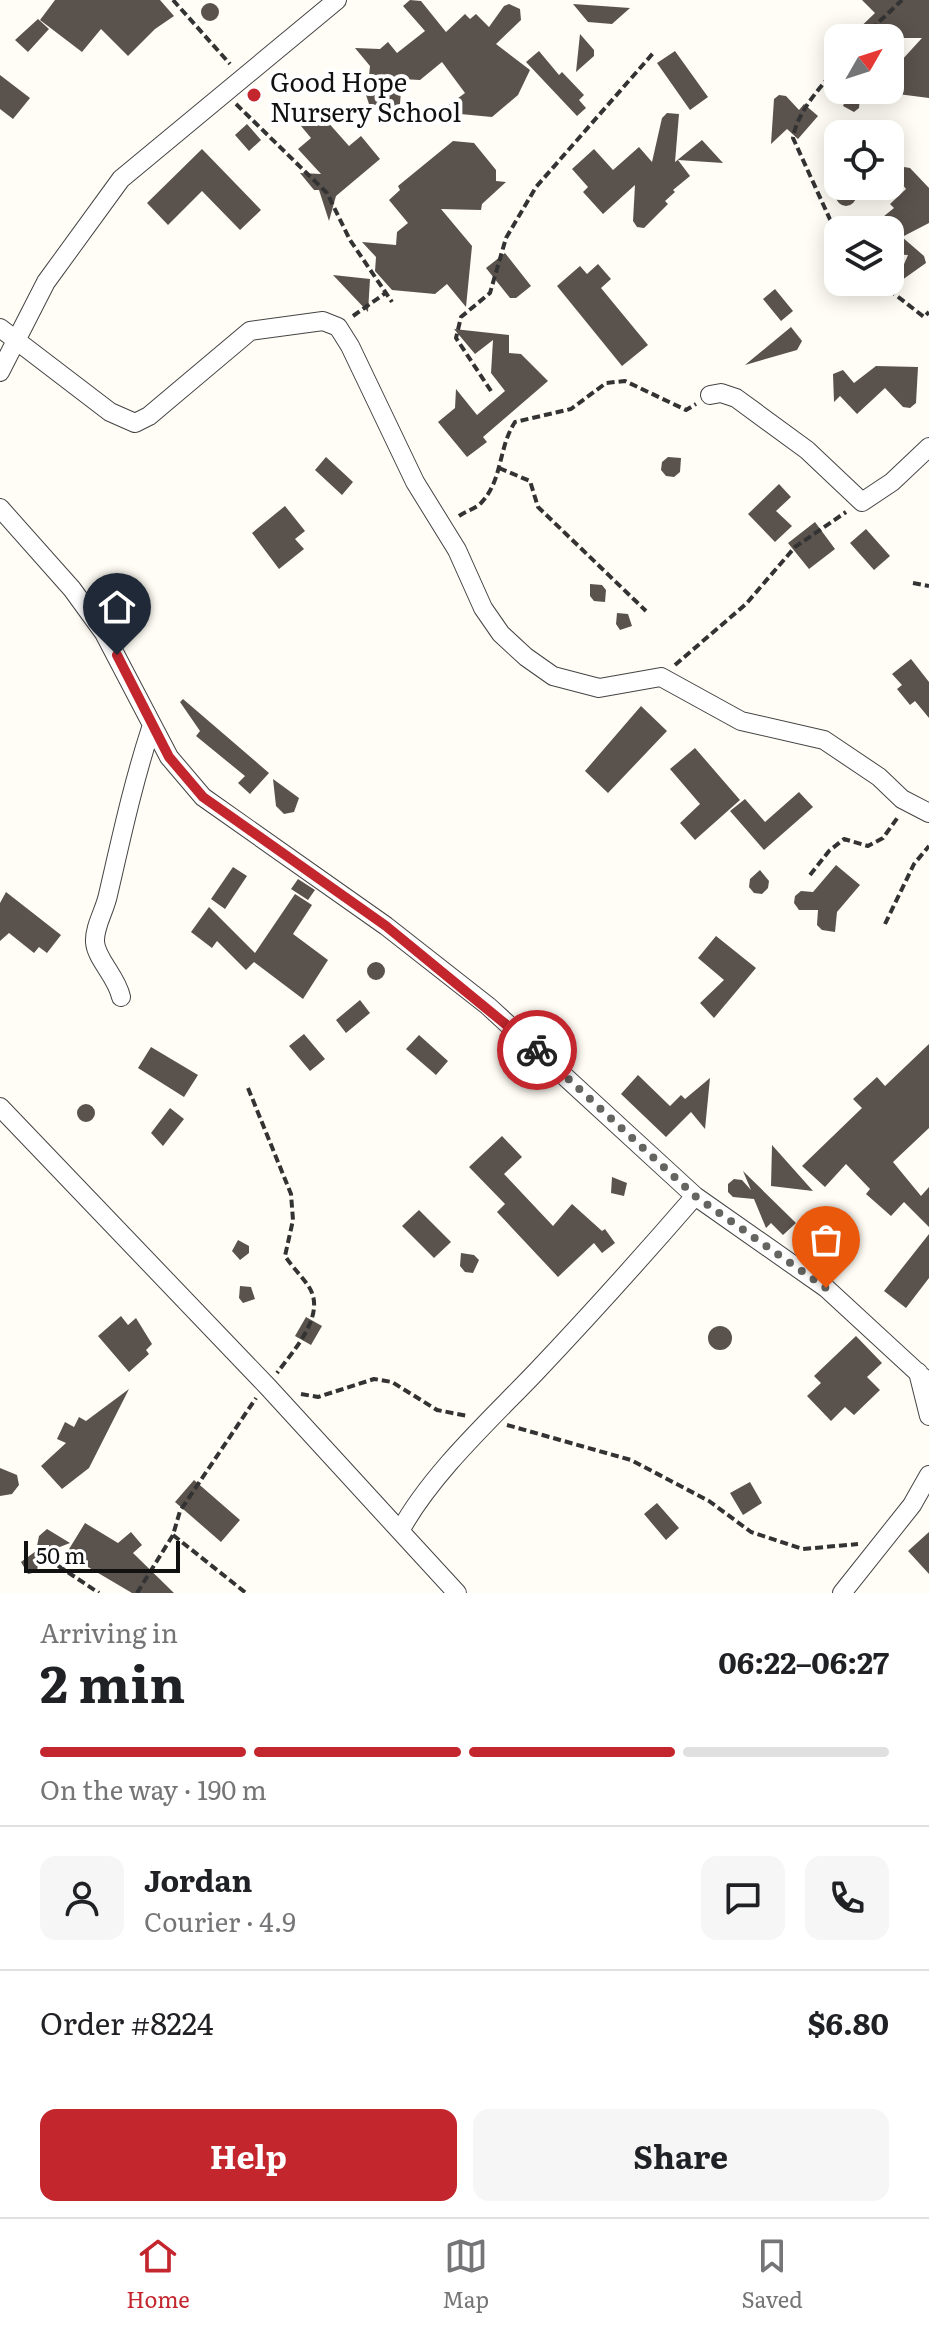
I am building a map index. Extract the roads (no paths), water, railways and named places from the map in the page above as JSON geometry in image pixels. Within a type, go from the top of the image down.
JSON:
[{"type":"street","points":[[0,372],[46,282],[121,179],[150,151],[226,95],[337,0]]},
{"type":"street","points":[[0,328],[15,343],[110,412],[135,423],[149,416],[241,336],[308,322],[323,321],[338,327],[389,421],[415,482],[445,527],[483,608],[501,634],[535,663],[553,676],[599,688],[661,677],[741,721],[832,743],[902,799],[929,813]]},
{"type":"street","points":[[710,395],[721,393],[736,398],[807,450],[862,502],[892,482],[929,447]]},
{"type":"street","points":[[0,508],[72,589],[104,633],[129,677],[151,728],[169,757],[203,797],[386,926],[488,1006],[695,1196],[826,1288],[924,1377],[929,1416]]},
{"type":"street","points":[[121,997],[113,973],[97,951],[95,937],[107,899],[134,778],[151,728]]},
{"type":"street","points":[[0,1107],[268,1387],[457,1593]]},
{"type":"street","points":[[400,1531],[409,1512],[488,1420],[605,1299],[695,1196]]},
{"type":"street","points":[[842,1593],[924,1487],[929,1475]]},
{"type":"place","name":"Good Hope Nursery School","points":[[254,95]]}]
